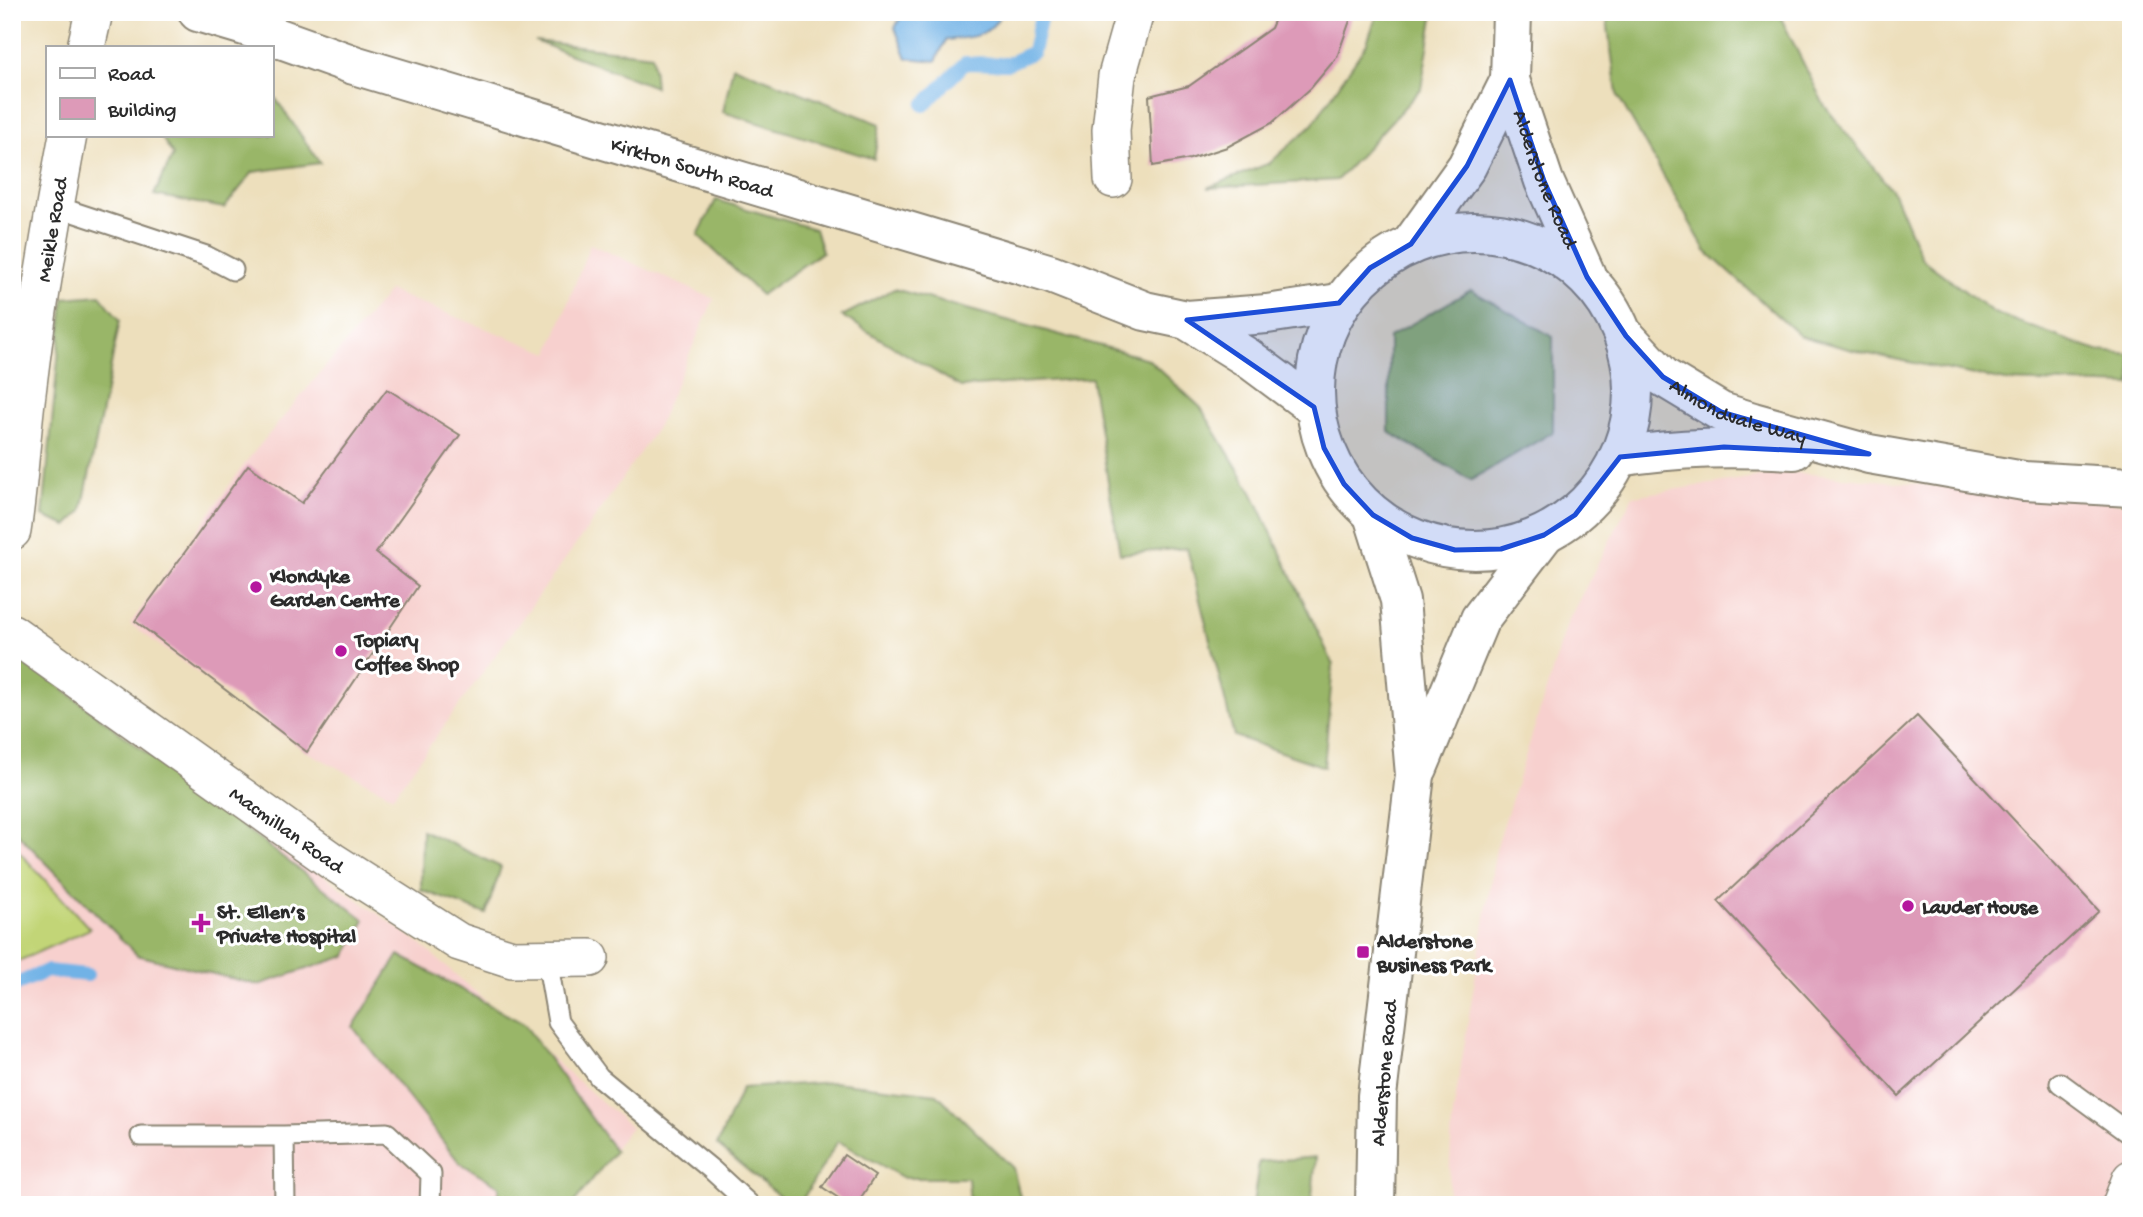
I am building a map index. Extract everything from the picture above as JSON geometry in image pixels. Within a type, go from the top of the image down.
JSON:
[{"type":"street","points":[[86,46],[94,12]]},
{"type":"street","name":"Kirkton South Road","points":[[198,12],[354,65],[1051,274],[1145,311],[1187,320],[1267,314],[1339,303]]},
{"type":"street","points":[[1114,179],[1111,130],[1116,76],[1135,12]]},
{"type":"street","name":"Alderstone Road","points":[[1512,12],[1510,80],[1544,181],[1587,277]]},
{"type":"street","name":"Alderstone Road","points":[[1411,244],[1467,166],[1510,80]]},
{"type":"street","name":"Meikle Road","points":[[12,531],[19,480],[19,393],[68,136]]},
{"type":"street","points":[[1456,231],[1504,233],[1549,248],[1587,277],[1610,304],[1626,336],[1634,377],[1633,417],[1620,457],[1601,488],[1575,515],[1544,535],[1501,549],[1455,550],[1412,538],[1373,515],[1344,484],[1324,448],[1314,407],[1318,353],[1339,303],[1370,268],[1411,244],[1456,231]]},
{"type":"street","name":"Kirkton South Road","points":[[1187,320],[1248,358],[1314,407]]},
{"type":"street","name":"Almondvale Way","points":[[1626,336],[1663,377],[1721,412],[1869,454],[2024,481],[2131,487]]},
{"type":"street","name":"Almondvale Way","points":[[1620,457],[1668,449],[1724,447],[1869,454]]},
{"type":"street","name":"Alderstone Road","points":[[1373,515],[1401,600],[1415,775],[1377,1096],[1375,1205]]},
{"type":"street","name":"Alderstone Road","points":[[1415,775],[1480,619],[1544,535]]},
{"type":"street","name":"Macmillan Road","points":[[12,633],[332,861],[459,942],[512,959],[590,958]]},
{"type":"street","points":[[2121,1205],[2131,1179]]},
{"type":"lane","points":[[55,206],[206,256],[233,270]]},
{"type":"lane","points":[[547,959],[558,1022],[599,1077],[712,1170],[750,1205]]},
{"type":"lane","points":[[2060,1083],[2131,1135]]},
{"type":"lane","points":[[141,1136],[387,1133],[431,1174],[430,1205]]},
{"type":"lane","points":[[284,1136],[285,1205]]},
{"type":"highlighted area","points":[[1510,80],[1544,181],[1587,277],[1626,336],[1663,377],[1721,412],[1869,454],[1724,447],[1620,457],[1575,515],[1544,535],[1501,549],[1455,550],[1412,538],[1373,515],[1344,484],[1324,448],[1314,407],[1187,320],[1339,303],[1370,268],[1411,244],[1467,166]]},
{"type":"shaded area","points":[[12,23],[24,45],[12,93]]},
{"type":"shaded area","name":"Klondyke Garden Centre","points":[[590,244],[714,299],[656,429],[593,521],[393,796],[307,752],[130,624],[249,458],[389,291],[549,353]]},
{"type":"shaded area","points":[[1788,472],[2131,504],[2131,1205],[1448,1205],[1452,1121],[1496,849],[1568,621],[1633,496]]},
{"type":"shaded area","name":"St. Ellen’s Private Hospital","points":[[12,656],[418,942],[631,1127],[570,1205],[12,1205]]},
{"type":"green space","points":[[1378,12],[1434,12],[1421,89],[1337,180],[1207,188],[1270,163],[1312,125],[1366,45]]},
{"type":"green space","points":[[1606,12],[1778,12],[1824,105],[1894,193],[1922,259],[1994,313],[2097,351],[2131,354],[2131,385],[2005,381],[1864,353],[1800,336],[1706,251],[1617,94]]},
{"type":"green space","points":[[535,41],[652,55],[655,87]]},
{"type":"green space","points":[[733,66],[880,124],[874,159],[723,112]]},
{"type":"green space","points":[[273,98],[320,163],[253,172],[224,208],[154,195],[173,155],[161,136],[273,136]]},
{"type":"green space","points":[[716,200],[815,229],[822,252],[761,295],[698,235]]},
{"type":"green space","points":[[894,289],[1148,359],[1201,408],[1253,494],[1333,664],[1324,767],[1234,736],[1187,548],[1120,554],[1091,378],[961,387],[842,316]]},
{"type":"green space","points":[[1471,290],[1553,337],[1553,432],[1471,480],[1389,432],[1389,337]]},
{"type":"green space","points":[[100,295],[120,320],[82,511],[67,526],[43,516],[64,298]]},
{"type":"green space","points":[[12,650],[365,920],[346,956],[258,985],[137,955],[12,828]]},
{"type":"green space","points":[[422,830],[501,867],[486,914],[421,890]]},
{"type":"green space","points":[[12,844],[90,929],[12,964]]},
{"type":"green space","points":[[399,955],[524,1024],[615,1151],[572,1205],[499,1205],[499,1186],[459,1162],[353,1027]]},
{"type":"green space","points":[[833,1082],[937,1094],[1013,1168],[1022,1205],[970,1205],[968,1178],[904,1178],[838,1141],[799,1205],[790,1205],[717,1145],[742,1088]]},
{"type":"green space","points":[[1316,1157],[1311,1205],[1253,1205],[1259,1162]]},
{"type":"water","points":[[903,12],[1002,12],[992,27],[979,35],[946,40],[936,61],[907,58],[895,28]]},
{"type":"building","points":[[1278,12],[1353,12],[1337,57],[1311,88],[1272,123],[1227,147],[1190,159],[1153,166],[1149,96],[1189,86],[1271,28]]},
{"type":"building","name":"Klondyke Garden Centre","points":[[387,389],[460,435],[376,553],[418,586],[307,752],[135,621],[248,465],[302,503]]},
{"type":"building","name":"Lauder House","points":[[1917,716],[2099,911],[1899,1096],[1718,901]]},
{"type":"building","points":[[844,1155],[875,1176],[856,1205],[849,1205],[822,1187]]},
{"type":"waterway","points":[[924,105],[965,63],[1007,64],[1033,52],[1042,12]]},
{"type":"waterway","points":[[12,986],[47,971],[87,975]]},
{"type":"place","name":"Klondyke Garden Centre","points":[[256,587]]},
{"type":"place","name":"Topiary Coffee Shop","points":[[341,651]]},
{"type":"place","name":"Lauder House","points":[[1908,906]]},
{"type":"place","name":"St. Ellen’s Private Hospital","points":[[201,923]]},
{"type":"place","name":"Alderstone Business Park","points":[[1363,952]]}]
